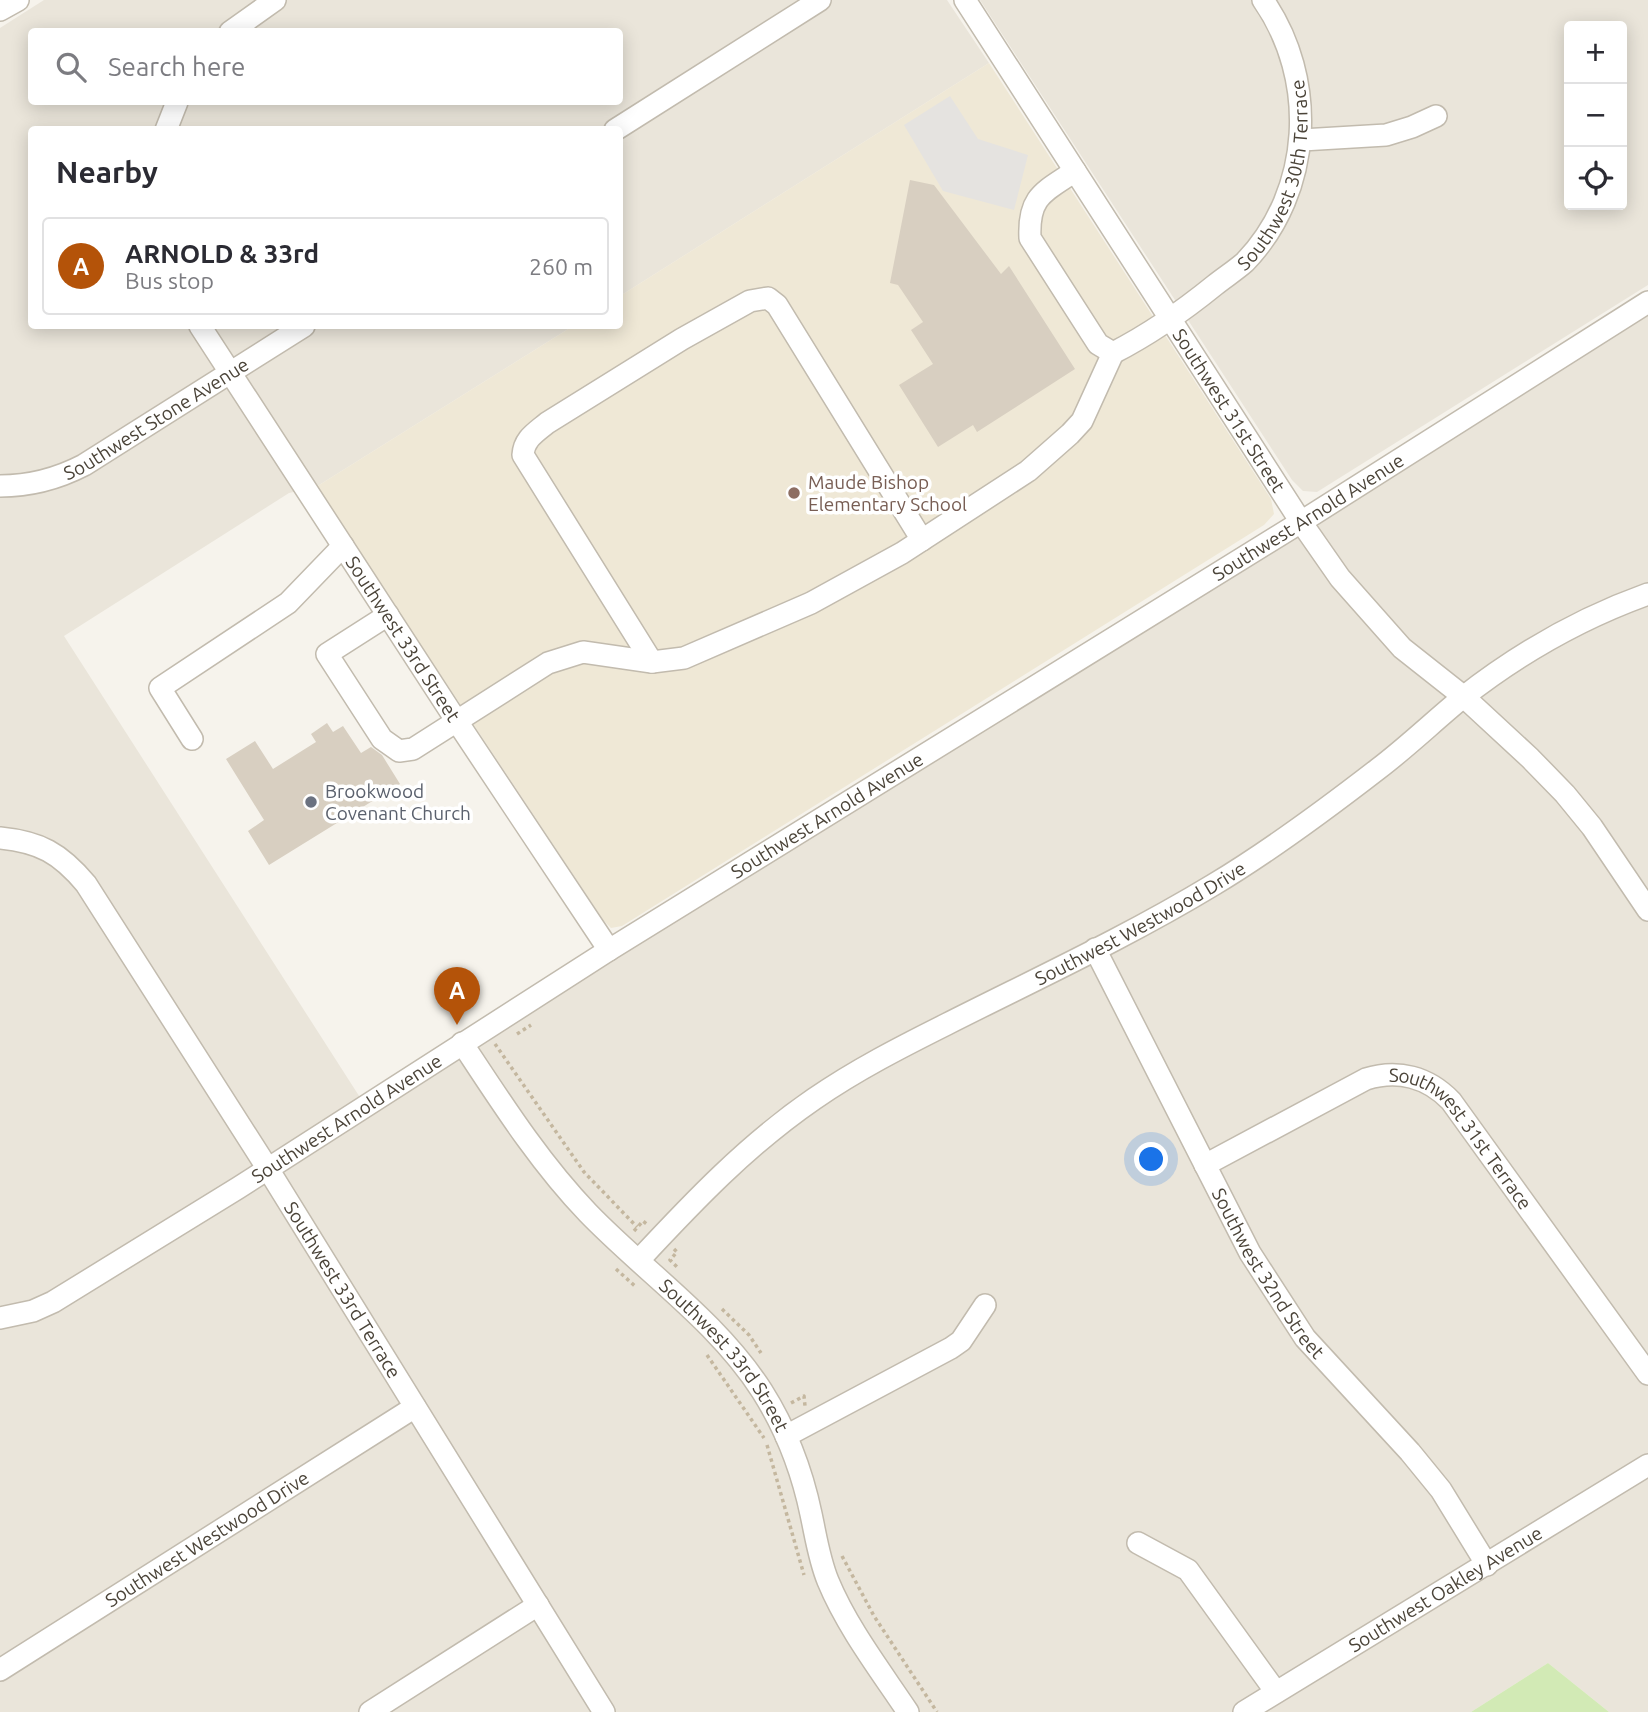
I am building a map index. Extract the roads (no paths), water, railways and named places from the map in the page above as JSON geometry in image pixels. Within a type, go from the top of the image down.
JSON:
[{"type":"street","points":[[0,10],[18,0]]},
{"type":"street","points":[[235,28],[275,0]]},
{"type":"street","points":[[621,126],[820,0]]},
{"type":"street","name":"Southwest 31st Street","points":[[965,0],[1301,522],[1340,578],[1402,648],[1464,697],[1565,794],[1592,827],[1648,910]]},
{"type":"street","name":"Southwest 30th Terrace","points":[[1113,353],[1172,320],[1245,262],[1267,232],[1292,181],[1301,140],[1301,107],[1296,75],[1287,44],[1263,0]]},
{"type":"street","points":[[168,126],[176,105]]},
{"type":"street","points":[[1301,140],[1386,135],[1436,116]]},
{"type":"street","points":[[388,615],[327,654],[382,739],[399,751],[413,750],[548,663],[583,652],[652,662],[684,658],[811,603],[922,540],[1028,471],[1070,434],[1082,421],[1113,353],[1098,344],[1030,238],[1029,219],[1036,199],[1075,171]]},
{"type":"street","points":[[652,662],[523,455],[523,450],[527,439],[547,423],[750,300],[768,298],[777,305],[922,540]]},
{"type":"street","name":"Southwest Arnold Avenue","points":[[0,1318],[33,1311],[53,1302],[268,1169],[609,950],[1301,522],[1648,302]]},
{"type":"street","name":"Southwest 33rd Street","points":[[202,329],[609,950]]},
{"type":"street","name":"Southwest Stone Avenue","points":[[0,486],[34,484],[70,472],[299,329]]},
{"type":"street","points":[[192,739],[160,688],[288,603],[343,546]]},
{"type":"street","name":"Southwest Westwood Drive","points":[[639,1260],[702,1192],[745,1152],[814,1098],[880,1059],[1213,885],[1303,825],[1380,768],[1464,697],[1550,639],[1587,619],[1648,594]]},
{"type":"street","name":"Southwest 33rd Terrace","points":[[0,838],[29,842],[57,855],[69,864],[86,884],[268,1169],[604,1712]]},
{"type":"street","name":"Southwest 32nd Street","points":[[1095,948],[1250,1253],[1305,1338],[1410,1452],[1441,1490],[1487,1565]]},
{"type":"street","name":"Southwest 33rd Street","points":[[463,1043],[514,1122],[547,1166],[589,1214],[722,1339],[763,1392],[786,1436],[801,1475],[828,1582],[843,1612],[908,1712]]},
{"type":"street","name":"Southwest 31st Terrace","points":[[1205,1165],[1366,1079],[1390,1074],[1407,1075],[1422,1080],[1442,1091],[1451,1101],[1648,1374]]},
{"type":"street","points":[[786,1436],[951,1348],[961,1340],[985,1305]]},
{"type":"street","name":"Southwest Westwood Drive","points":[[0,1670],[415,1407]]},
{"type":"street","name":"Southwest Oakley Avenue","points":[[1244,1712],[1648,1465]]},
{"type":"street","points":[[1138,1543],[1188,1570],[1276,1692]]},
{"type":"street","points":[[370,1712],[538,1605]]},
{"type":"place","name":"Maude Bishop Elementary School","points":[[794,493]]},
{"type":"place","name":"Brookwood Covenant Church","points":[[311,802]]},
{"type":"place","name":"ARNOLD & 33rd","points":[[457,1025]]}]
